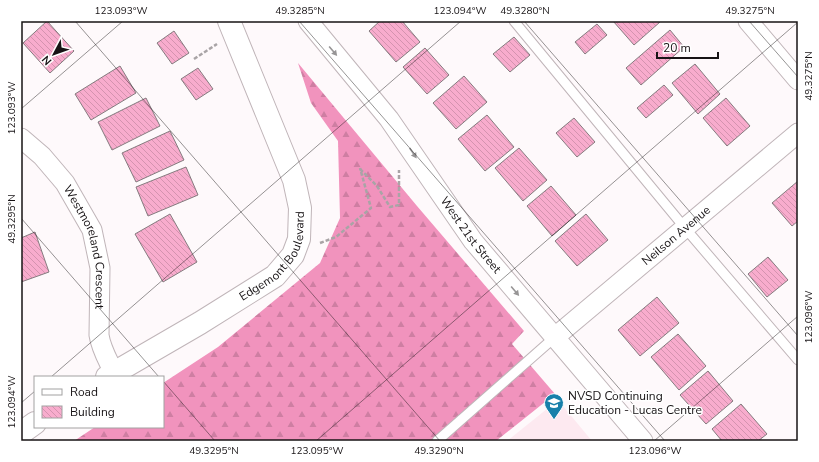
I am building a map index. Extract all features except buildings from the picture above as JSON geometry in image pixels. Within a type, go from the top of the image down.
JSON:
[{"type":"street","name":"Edgemont Boulevard","points":[[111,375],[200,323],[275,276],[293,255],[299,239],[300,208],[294,180],[229,21]]},
{"type":"street","name":"West 21st Street","points":[[308,21],[389,119],[473,241],[643,441]]},
{"type":"street","points":[[748,21],[798,80]]},
{"type":"street","name":"Neilson Avenue","points":[[555,337],[798,133]]},
{"type":"street","name":"Westmoreland Crescent","points":[[21,138],[42,156],[65,183],[92,230],[100,268],[99,335],[111,375]]},
{"type":"street","points":[[21,433],[34,424]]},
{"type":"lane","points":[[514,21],[685,228],[798,360]]},
{"type":"lane","points":[[437,441],[555,337]]},
{"type":"path","points":[[194,59],[220,41]]},
{"type":"path","points":[[315,245],[336,237],[371,208],[360,168],[377,186],[390,206],[399,205],[398,165]]},
{"type":"shaded area","name":"NVSD Continuing Education - Lucas Centre","points":[[558,400],[592,441],[507,441]]},
{"type":"green space","points":[[298,63],[417,206],[524,331],[512,344],[555,394],[496,441],[74,441],[94,428],[164,428],[164,382],[218,347],[320,263],[340,218],[338,141],[311,103]]},
{"type":"place","name":"NVSD Continuing Education - Lucas Centre","points":[[554,420]]}]
